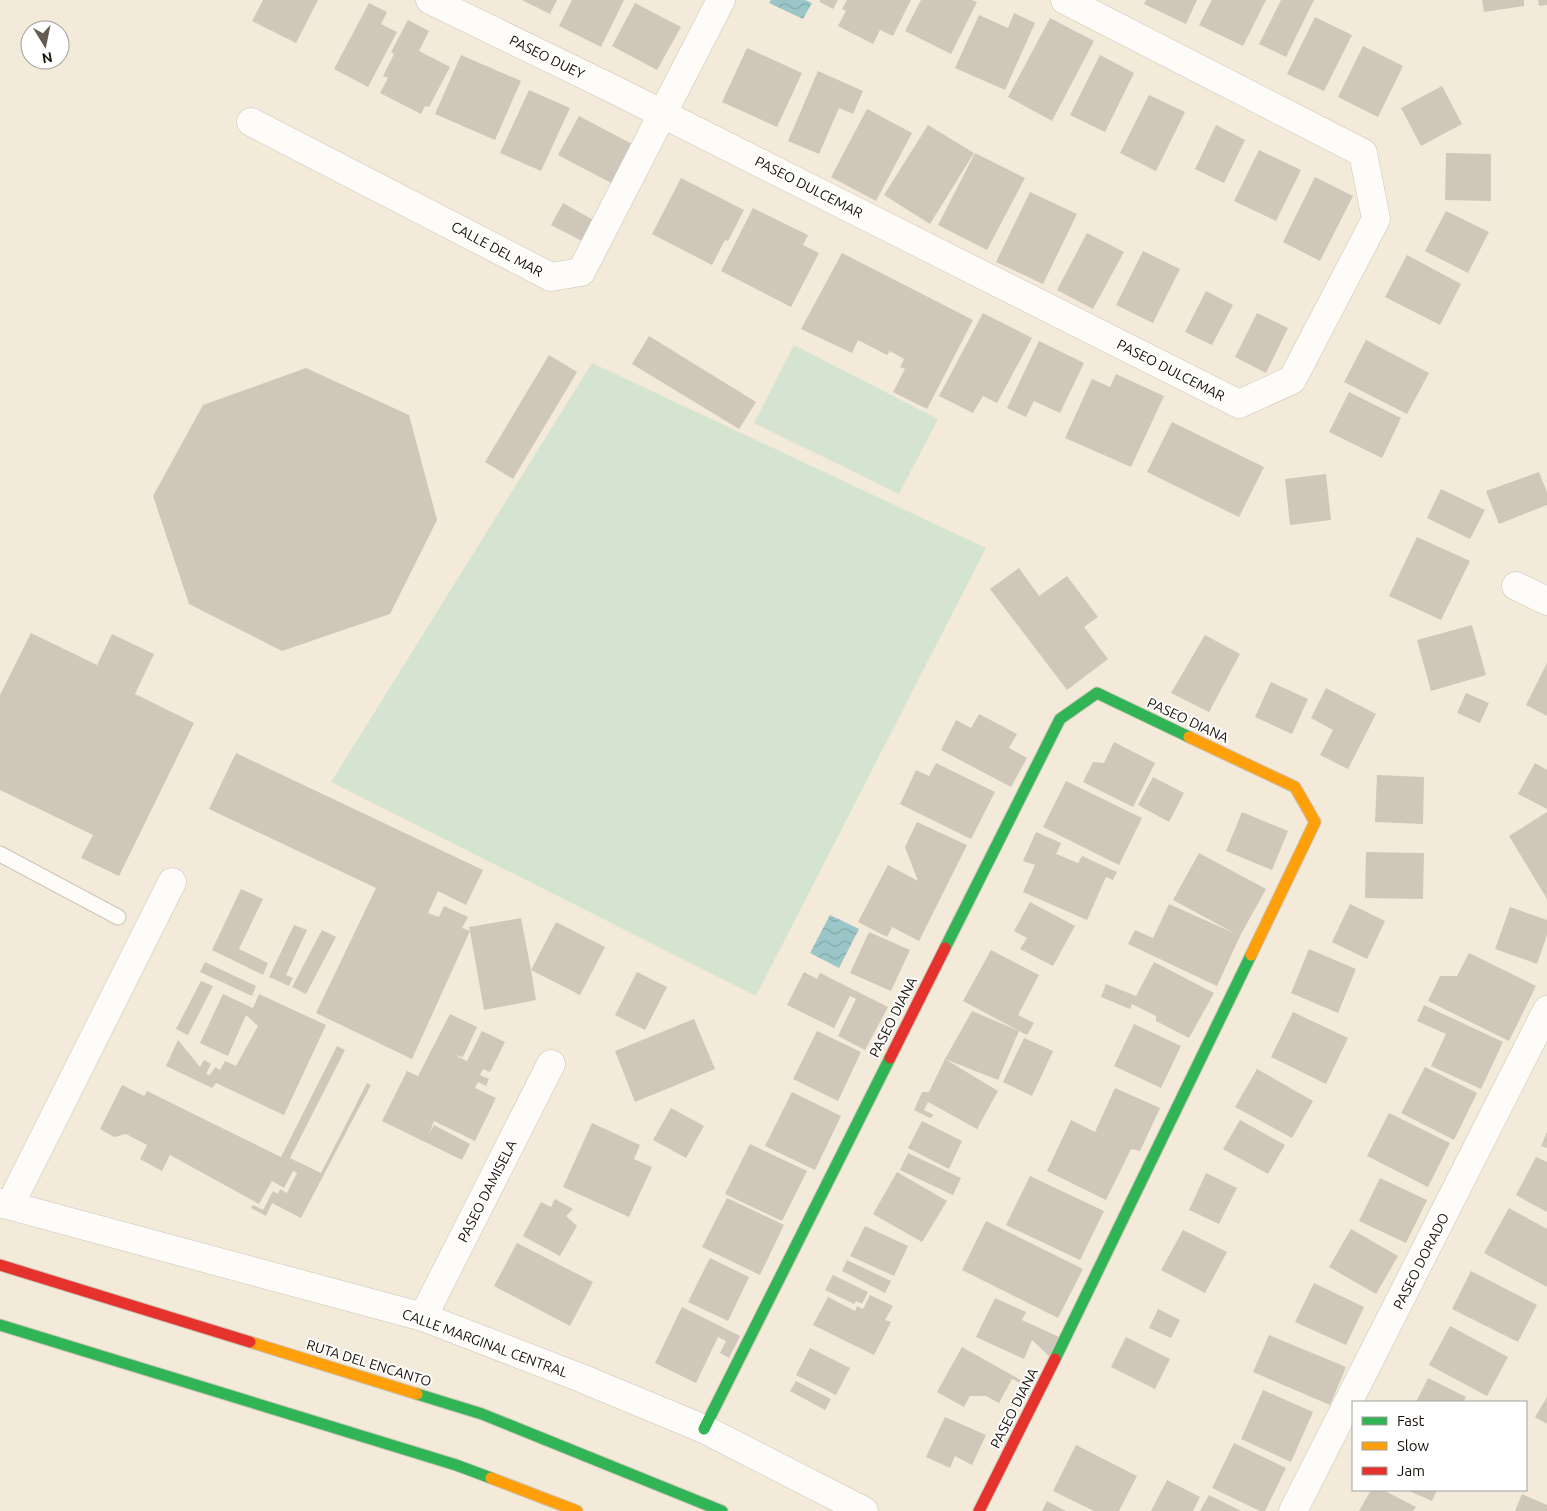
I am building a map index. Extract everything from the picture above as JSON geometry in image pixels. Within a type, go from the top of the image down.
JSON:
[{"type":"street","name":"PASEO DUEY","points":[[430,0],[663,114]]},
{"type":"street","name":"CALLE DEL MAR","points":[[250,122],[551,277],[581,272],[720,0]]},
{"type":"street","name":"PASEO DULCEMAR","points":[[663,114],[1239,404],[1292,380],[1376,219],[1363,153],[1065,0]]},
{"type":"street","points":[[1516,586],[1547,601]]},
{"type":"street","name":"PASEO DIANA","points":[[704,1429],[1060,718],[1097,693],[1295,787],[1315,822],[1090,1288],[979,1511]]},
{"type":"street","points":[[5,1204],[172,882]]},
{"type":"street","name":"PASEO DORADO","points":[[1293,1511],[1547,1010]]},
{"type":"street","name":"PASEO DAMISELA","points":[[423,1317],[552,1064]]},
{"type":"street","name":"CALLE MARGINAL CENTRAL","points":[[5,1204],[423,1317],[581,1378],[704,1429],[864,1511]]},
{"type":"street","name":"RUTA DEL ENCANTO","points":[[0,1265],[482,1414],[722,1511]]},
{"type":"street","points":[[0,1326],[447,1462],[577,1511]]},
{"type":"lane","points":[[0,854],[118,917]]},
{"type":"green space","points":[[794,345],[938,419],[899,494],[754,423]]},
{"type":"green space","points":[[592,363],[986,548],[756,996],[331,782]]},
{"type":"water","points":[[771,0],[805,0],[812,3],[803,19],[769,3]]},
{"type":"water","points":[[830,915],[859,929],[839,968],[810,953]]},
{"type":"building","points":[[263,0],[318,0],[296,43],[252,21]]},
{"type":"building","points":[[522,0],[557,0],[550,14]]},
{"type":"building","points":[[572,0],[624,0],[601,47],[559,26]]},
{"type":"building","points":[[820,0],[838,0],[833,9],[820,2]]},
{"type":"building","points":[[847,0],[911,0],[893,36],[880,30],[873,44],[838,26],[846,11],[842,9]]},
{"type":"building","points":[[921,0],[972,0],[977,2],[951,54],[905,31]]},
{"type":"building","points":[[1146,0],[1197,0],[1186,24],[1144,4]]},
{"type":"building","points":[[1212,0],[1266,0],[1243,46],[1199,25]]},
{"type":"building","points":[[1281,0],[1314,0],[1286,57],[1259,44]]},
{"type":"building","points":[[1482,0],[1524,0],[1524,6],[1484,12]]},
{"type":"building","points":[[1538,0],[1547,0],[1547,5],[1539,6]]},
{"type":"building","points":[[369,3],[387,12],[381,24],[397,32],[368,87],[334,69]]},
{"type":"building","points":[[635,3],[681,27],[657,70],[612,46]]},
{"type":"building","points":[[1014,13],[1035,23],[1005,90],[955,68],[979,15],[1008,28]]},
{"type":"building","points":[[1315,17],[1352,35],[1324,91],[1287,74]]},
{"type":"building","points":[[1050,18],[1094,41],[1052,121],[1008,97]]},
{"type":"building","points":[[408,20],[429,31],[419,51],[450,67],[429,107],[425,106],[421,114],[380,93],[388,78],[383,76],[394,54],[391,52]]},
{"type":"building","points":[[1363,46],[1403,66],[1378,117],[1338,97]]},
{"type":"building","points":[[747,48],[802,73],[777,127],[722,102]]},
{"type":"building","points":[[461,55],[521,81],[495,140],[435,114]]},
{"type":"building","points":[[1100,55],[1134,73],[1105,132],[1070,115]]},
{"type":"building","points":[[818,71],[863,91],[853,114],[839,108],[819,154],[788,141]]},
{"type":"building","points":[[1442,86],[1462,124],[1421,146],[1401,108]]},
{"type":"building","points":[[529,90],[570,108],[541,171],[500,153]]},
{"type":"building","points":[[1149,95],[1185,112],[1156,171],[1120,153]]},
{"type":"building","points":[[867,109],[912,133],[876,201],[831,177]]},
{"type":"building","points":[[579,116],[634,145],[613,184],[558,155]]},
{"type":"building","points":[[928,125],[974,153],[930,224],[884,195]]},
{"type":"building","points":[[1216,125],[1245,140],[1224,183],[1195,169]]},
{"type":"building","points":[[1259,150],[1301,170],[1276,221],[1234,201]]},
{"type":"building","points":[[975,153],[1025,178],[987,250],[938,225]]},
{"type":"building","points":[[1446,153],[1491,154],[1491,201],[1445,200]]},
{"type":"building","points":[[1315,177],[1353,196],[1320,261],[1283,242]]},
{"type":"building","points":[[681,178],[744,210],[728,241],[725,240],[712,265],[652,234]]},
{"type":"building","points":[[1030,192],[1077,214],[1043,284],[996,262]]},
{"type":"building","points":[[563,203],[595,221],[584,242],[551,225]]},
{"type":"building","points":[[753,208],[808,235],[803,245],[819,253],[791,307],[721,271]]},
{"type":"building","points":[[1446,211],[1489,232],[1468,273],[1425,251]]},
{"type":"building","points":[[1087,233],[1124,252],[1093,309],[1057,290]]},
{"type":"building","points":[[1143,251],[1180,269],[1153,323],[1116,305]]},
{"type":"building","points":[[842,253],[973,320],[927,409],[893,392],[905,369],[900,367],[904,359],[890,351],[887,355],[858,340],[852,353],[801,329]]},
{"type":"building","points":[[1407,255],[1461,284],[1440,325],[1385,297]]},
{"type":"building","points":[[1206,291],[1233,305],[1212,345],[1185,332]]},
{"type":"building","points":[[983,313],[1032,338],[997,403],[983,396],[973,413],[939,396]]},
{"type":"building","points":[[1257,313],[1288,328],[1266,373],[1235,357]]},
{"type":"building","points":[[649,336],[756,402],[739,429],[632,364]]},
{"type":"building","points":[[1366,340],[1429,373],[1407,414],[1344,382]]},
{"type":"building","points":[[1039,341],[1084,363],[1060,413],[1034,401],[1026,417],[1007,408]]},
{"type":"building","points":[[549,355],[577,372],[513,479],[485,462]]},
{"type":"building","points":[[306,368],[409,415],[437,520],[390,614],[282,651],[189,604],[153,496],[203,405]]},
{"type":"building","points":[[1116,374],[1164,396],[1131,467],[1065,438],[1092,379],[1110,387]]},
{"type":"building","points":[[1349,392],[1401,418],[1382,458],[1329,432]]},
{"type":"building","points":[[1172,422],[1264,467],[1239,517],[1147,472]]},
{"type":"building","points":[[1539,472],[1547,492],[1547,505],[1499,524],[1486,491]]},
{"type":"building","points":[[1326,474],[1331,520],[1290,525],[1285,479]]},
{"type":"building","points":[[1441,489],[1485,510],[1470,539],[1427,518]]},
{"type":"building","points":[[1417,537],[1470,561],[1441,620],[1389,596]]},
{"type":"building","points":[[1019,568],[1039,596],[1067,576],[1098,617],[1084,627],[1108,659],[1067,690],[990,589]]},
{"type":"building","points":[[1472,625],[1486,675],[1431,691],[1417,640]]},
{"type":"building","points":[[31,633],[97,665],[112,634],[154,654],[135,694],[194,723],[119,876],[81,858],[93,835],[0,790],[0,695]]},
{"type":"building","points":[[1205,635],[1240,654],[1209,712],[1171,693]]},
{"type":"building","points":[[1547,663],[1547,716],[1526,705]]},
{"type":"building","points":[[1271,682],[1308,699],[1292,734],[1255,717]]},
{"type":"building","points":[[1326,688],[1376,714],[1348,769],[1320,755],[1333,730],[1311,718]]},
{"type":"building","points":[[1466,693],[1489,703],[1480,723],[1457,713]]},
{"type":"building","points":[[979,714],[1017,734],[1009,748],[1027,758],[1011,787],[941,750],[956,720],[971,728]]},
{"type":"building","points":[[1114,742],[1155,763],[1133,807],[1083,782],[1093,762],[1104,763]]},
{"type":"building","points":[[236,753],[483,870],[466,905],[438,891],[428,913],[439,917],[444,906],[468,917],[462,928],[470,931],[412,1059],[316,1013],[376,888],[209,809]]},
{"type":"building","points":[[936,763],[995,792],[971,839],[900,804],[916,770],[929,776]]},
{"type":"building","points":[[1535,763],[1547,770],[1547,809],[1518,794]]},
{"type":"building","points":[[1377,775],[1424,777],[1423,824],[1375,822]]},
{"type":"building","points":[[1153,777],[1184,793],[1169,822],[1138,805]]},
{"type":"building","points":[[1066,781],[1142,818],[1119,865],[1043,827]]},
{"type":"building","points":[[1242,812],[1288,831],[1272,870],[1226,851]]},
{"type":"building","points":[[1547,812],[1547,899],[1509,836]]},
{"type":"building","points":[[917,822],[967,845],[919,941],[892,927],[887,937],[858,922],[888,865],[918,881],[905,847]]},
{"type":"building","points":[[1036,832],[1061,843],[1056,854],[1078,863],[1082,856],[1117,872],[1113,880],[1106,877],[1087,920],[1023,892],[1035,865],[1023,861]]},
{"type":"building","points":[[1366,852],[1424,853],[1423,899],[1365,898]]},
{"type":"building","points":[[1199,853],[1266,889],[1240,936],[1217,986],[1128,944],[1135,930],[1153,938],[1169,904],[1236,934],[1173,900]]},
{"type":"building","points":[[241,889],[263,899],[239,949],[268,963],[263,975],[212,950]]},
{"type":"building","points":[[1030,902],[1075,926],[1053,966],[1020,949],[1027,938],[1014,931]]},
{"type":"building","points":[[1350,904],[1385,921],[1367,959],[1332,942]]},
{"type":"building","points":[[1510,907],[1547,920],[1547,935],[1537,964],[1495,949]]},
{"type":"building","points":[[521,918],[536,1000],[484,1010],[469,927]]},
{"type":"building","points":[[556,922],[605,947],[580,995],[531,970]]},
{"type":"building","points":[[294,925],[307,930],[286,975],[293,978],[289,986],[269,977]]},
{"type":"building","points":[[322,930],[336,937],[306,994],[292,987]]},
{"type":"building","points":[[869,932],[910,950],[891,991],[850,973]]},
{"type":"building","points":[[1309,949],[1356,969],[1338,1013],[1291,993]]},
{"type":"building","points":[[991,950],[1039,975],[1018,1015],[1034,1023],[1027,1035],[963,1001]]},
{"type":"building","points":[[1469,953],[1536,986],[1509,1041],[1428,1001],[1440,976],[1457,976]]},
{"type":"building","points":[[205,962],[256,986],[252,996],[200,972]]},
{"type":"building","points":[[1154,962],[1214,993],[1189,1038],[1156,1021],[1156,1016],[1132,1004],[1130,1009],[1101,997],[1106,984],[1136,996]]},
{"type":"building","points":[[637,972],[667,987],[645,1030],[615,1015]]},
{"type":"building","points":[[804,972],[817,979],[820,973],[888,1007],[865,1050],[838,1036],[856,999],[850,996],[834,1028],[787,1005]]},
{"type":"building","points":[[201,981],[213,986],[188,1035],[176,1029]]},
{"type":"building","points":[[223,994],[253,1008],[259,994],[326,1025],[284,1115],[216,1083],[212,1088],[166,1066],[178,1040],[200,1067],[204,1060],[211,1064],[206,1074],[210,1075],[215,1067],[220,1070],[225,1061],[236,1066],[258,1026],[246,1015],[228,1056],[200,1043]]},
{"type":"building","points":[[1424,1005],[1503,1042],[1481,1089],[1431,1066],[1446,1034],[1417,1021]]},
{"type":"building","points":[[972,1011],[1019,1031],[998,1080],[945,1059]]},
{"type":"building","points":[[1293,1012],[1348,1038],[1326,1084],[1271,1057]]},
{"type":"building","points":[[450,1014],[477,1027],[463,1057],[455,1055],[467,1061],[482,1031],[505,1042],[490,1072],[483,1069],[480,1075],[489,1079],[486,1086],[478,1082],[475,1088],[496,1098],[475,1141],[434,1121],[429,1134],[434,1125],[470,1144],[462,1160],[382,1121],[407,1071],[418,1076]]},
{"type":"building","points":[[694,1019],[715,1069],[635,1102],[615,1051]]},
{"type":"building","points":[[1134,1024],[1181,1046],[1161,1088],[1114,1066]]},
{"type":"building","points":[[817,1031],[861,1052],[838,1101],[793,1079]]},
{"type":"building","points":[[1024,1038],[1053,1051],[1032,1096],[1003,1082]]},
{"type":"building","points":[[337,1046],[345,1050],[290,1158],[321,1173],[367,1083],[371,1085],[301,1218],[272,1203],[266,1216],[251,1208],[253,1205],[263,1210],[273,1191],[278,1194],[280,1189],[287,1193],[297,1173],[293,1171],[284,1188],[272,1181],[259,1204],[170,1155],[162,1171],[140,1159],[147,1145],[126,1134],[114,1137],[100,1129],[122,1085],[144,1096],[147,1091],[281,1157]]},
{"type":"building","points":[[945,1059],[998,1091],[977,1129],[928,1102],[924,1110],[934,1115],[930,1118],[914,1110],[922,1092],[929,1092]]},
{"type":"building","points":[[1425,1067],[1477,1093],[1454,1140],[1401,1113]]},
{"type":"building","points":[[1257,1069],[1313,1101],[1292,1138],[1235,1107]]},
{"type":"building","points":[[1115,1088],[1160,1108],[1140,1151],[1131,1149],[1106,1200],[1047,1171],[1071,1120],[1095,1132]]},
{"type":"building","points":[[792,1092],[841,1116],[815,1170],[765,1146]]},
{"type":"building","points":[[671,1108],[704,1126],[686,1158],[653,1140]]},
{"type":"building","points":[[1389,1113],[1450,1143],[1428,1187],[1367,1156]]},
{"type":"building","points":[[1240,1120],[1285,1145],[1268,1174],[1223,1149]]},
{"type":"building","points":[[922,1121],[962,1141],[949,1169],[908,1148]]},
{"type":"building","points":[[592,1123],[640,1145],[634,1159],[652,1167],[629,1217],[563,1187]]},
{"type":"building","points":[[1547,1132],[1547,1148],[1541,1146]]},
{"type":"building","points":[[750,1144],[807,1171],[782,1221],[725,1194]]},
{"type":"building","points":[[908,1153],[961,1178],[953,1195],[900,1170]]},
{"type":"building","points":[[1536,1157],[1547,1162],[1547,1212],[1516,1195]]},
{"type":"building","points":[[897,1172],[947,1201],[922,1242],[873,1214]]},
{"type":"building","points":[[1206,1173],[1237,1188],[1219,1224],[1189,1210]]},
{"type":"building","points":[[1030,1176],[1104,1211],[1080,1260],[1006,1225]]},
{"type":"building","points":[[1380,1178],[1427,1200],[1406,1243],[1359,1221]]},
{"type":"building","points":[[727,1198],[784,1225],[760,1275],[702,1247]]},
{"type":"building","points":[[555,1199],[573,1209],[566,1216],[577,1226],[560,1256],[523,1236],[541,1202],[551,1207]]},
{"type":"building","points":[[1509,1208],[1547,1229],[1547,1287],[1484,1253]]},
{"type":"building","points":[[986,1221],[1083,1269],[1058,1318],[962,1270]]},
{"type":"building","points":[[865,1226],[908,1246],[894,1276],[850,1256]]},
{"type":"building","points":[[1351,1229],[1398,1256],[1376,1294],[1329,1267]]},
{"type":"building","points":[[1183,1230],[1227,1252],[1205,1293],[1161,1270]]},
{"type":"building","points":[[517,1243],[593,1282],[570,1326],[494,1286]]},
{"type":"building","points":[[710,1258],[749,1277],[728,1321],[688,1302]]},
{"type":"building","points":[[847,1260],[891,1281],[885,1293],[842,1271]]},
{"type":"building","points":[[1471,1271],[1537,1305],[1518,1342],[1452,1309]]},
{"type":"building","points":[[833,1275],[868,1292],[862,1304],[856,1301],[854,1304],[825,1290]]},
{"type":"building","points":[[1314,1283],[1364,1307],[1346,1345],[1295,1322]]},
{"type":"building","points":[[870,1295],[893,1306],[885,1320],[891,1322],[874,1355],[813,1325],[828,1297],[855,1311],[857,1306],[863,1309]]},
{"type":"building","points":[[995,1298],[1026,1312],[1022,1320],[1059,1337],[1050,1357],[1032,1340],[1024,1359],[976,1337]]},
{"type":"building","points":[[682,1307],[740,1336],[729,1358],[720,1353],[726,1341],[718,1337],[696,1383],[655,1363]]},
{"type":"building","points":[[1158,1309],[1180,1320],[1171,1338],[1149,1328]]},
{"type":"building","points":[[1450,1326],[1508,1357],[1487,1396],[1429,1365]]},
{"type":"building","points":[[1269,1335],[1346,1367],[1330,1405],[1253,1372]]},
{"type":"building","points":[[1126,1337],[1170,1359],[1155,1389],[1111,1367]]},
{"type":"building","points":[[962,1347],[1026,1383],[1025,1385],[1012,1379],[999,1403],[986,1396],[970,1396],[964,1407],[937,1392]]},
{"type":"building","points":[[810,1348],[850,1368],[836,1395],[796,1375]]},
{"type":"building","points":[[1428,1378],[1466,1397],[1464,1401],[1416,1401]]},
{"type":"building","points":[[796,1381],[831,1399],[825,1410],[790,1391]]},
{"type":"building","points":[[1263,1390],[1313,1412],[1291,1462],[1241,1439]]},
{"type":"building","points":[[1547,1397],[1547,1424],[1535,1417]]},
{"type":"building","points":[[945,1417],[986,1435],[972,1465],[955,1456],[950,1468],[926,1457]]},
{"type":"building","points":[[1234,1443],[1286,1468],[1265,1511],[1260,1511],[1212,1488]]},
{"type":"building","points":[[1076,1445],[1137,1476],[1119,1511],[1094,1511],[1053,1491]]},
{"type":"building","points":[[1167,1480],[1200,1497],[1193,1511],[1151,1511]]},
{"type":"building","points":[[1370,1491],[1385,1491],[1416,1507],[1413,1511],[1359,1511]]},
{"type":"building","points":[[1409,1491],[1437,1491],[1432,1501]]},
{"type":"building","points":[[1522,1494],[1547,1505],[1547,1511],[1515,1511]]},
{"type":"building","points":[[1209,1495],[1241,1511],[1200,1511]]},
{"type":"building","points":[[1047,1501],[1066,1511],[1042,1511]]},
{"type":"traffic: fast","points":[[945,948],[1060,719],[1097,693],[1189,737]]},
{"type":"traffic: fast","points":[[1055,1359],[1251,955]]},
{"type":"traffic: fast","points":[[704,1429],[890,1058]]},
{"type":"traffic: fast","points":[[0,1325],[456,1465],[491,1478]]},
{"type":"traffic: fast","points":[[417,1394],[482,1414],[722,1511]]},
{"type":"traffic: slow","points":[[1189,737],[1295,787],[1315,822],[1251,955]]},
{"type":"traffic: slow","points":[[250,1342],[417,1394]]},
{"type":"traffic: slow","points":[[491,1478],[577,1511]]},
{"type":"traffic: jam","points":[[890,1058],[945,948]]},
{"type":"traffic: jam","points":[[0,1265],[250,1342]]},
{"type":"traffic: jam","points":[[979,1511],[1055,1359]]}]
